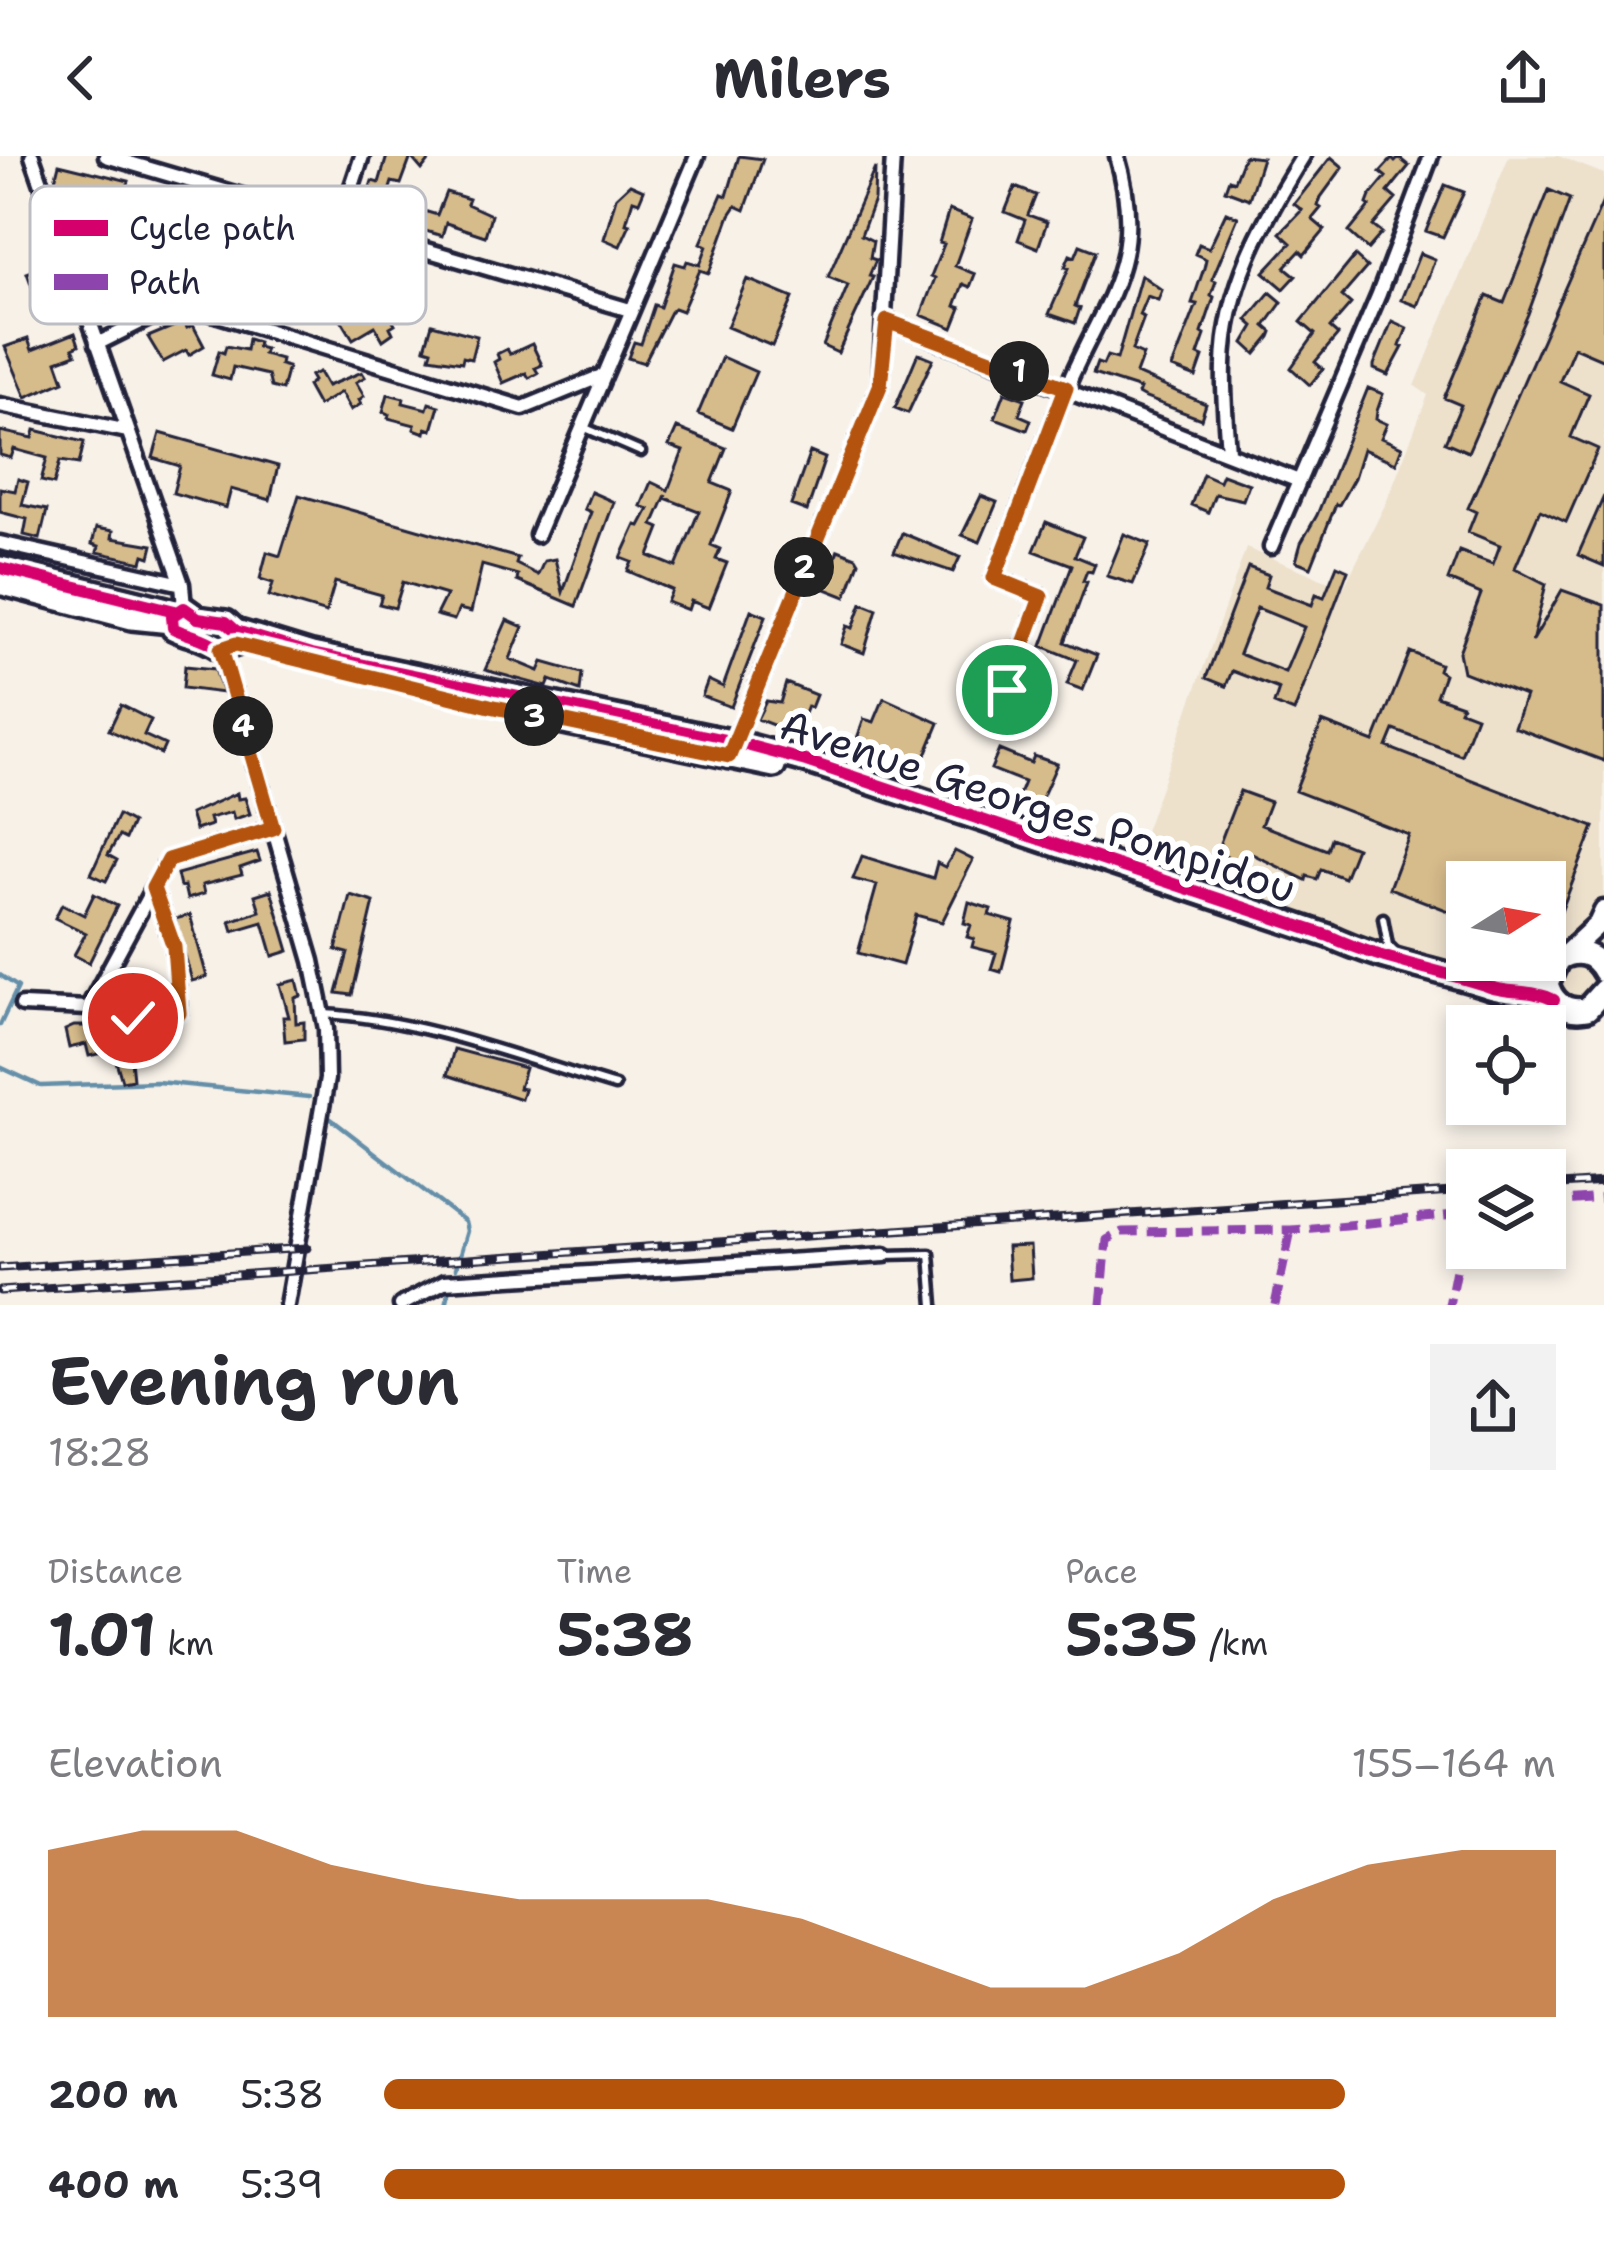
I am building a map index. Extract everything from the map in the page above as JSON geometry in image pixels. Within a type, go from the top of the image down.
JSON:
[{"type":"main road","name":"Avenue Georges Pompidou","points":[[0,568],[232,625],[231,642],[384,668],[732,749],[806,761],[1329,936],[1366,953],[1495,989],[1518,990],[1578,1011]]},
{"type":"main road","name":"Avenue Georges Pompidou","points":[[0,583],[133,618],[177,613]]},
{"type":"main road","points":[[1566,954],[1601,917]]},
{"type":"main road","points":[[1601,917],[1602,967]]},
{"type":"main road","name":"Avenue Georges Pompidou","points":[[1329,936],[1446,960]]},
{"type":"main road","name":"Avenue Georges Pompidou","points":[[1566,959],[1583,953],[1602,967]]},
{"type":"main road","points":[[1548,981],[1554,1000]]},
{"type":"main road","points":[[1578,1011],[1595,1004],[1604,990]]},
{"type":"main road","points":[[1578,1011],[1604,1023]]},
{"type":"street","points":[[32,156],[42,186]]},
{"type":"street","points":[[106,156],[209,186]]},
{"type":"street","points":[[352,186],[362,156]]},
{"type":"street","points":[[537,536],[697,156]]},
{"type":"street","points":[[732,749],[880,386],[893,156]]},
{"type":"street","points":[[990,697],[1007,690],[1041,597],[994,578],[1066,388],[1123,268],[1128,208],[1117,156]]},
{"type":"street","points":[[1228,451],[1223,363],[1229,315],[1262,226],[1303,156]]},
{"type":"street","points":[[1271,548],[1379,294],[1431,156]]},
{"type":"street","points":[[426,250],[630,310]]},
{"type":"street","points":[[887,321],[1299,481]]},
{"type":"street","points":[[90,324],[182,584],[177,613]]},
{"type":"street","points":[[97,344],[137,324]]},
{"type":"street","points":[[248,324],[523,408],[604,375]]},
{"type":"street","points":[[0,404],[128,431]]},
{"type":"street","points":[[0,543],[182,584]]},
{"type":"street","points":[[231,642],[273,828],[323,1014],[327,1078],[287,1305]]},
{"type":"street","points":[[88,1008],[168,860],[273,828]]},
{"type":"street","points":[[22,1005],[88,1008],[133,1018],[170,1018],[179,1013],[174,947],[153,888]]},
{"type":"street","points":[[401,1305],[444,1282],[885,1255]]},
{"type":"lane","points":[[582,427],[640,452]]},
{"type":"lane","points":[[1383,918],[1388,945],[1406,963]]},
{"type":"lane","points":[[323,1014],[367,1018],[451,1037],[615,1086]]},
{"type":"lane","points":[[885,1255],[930,1254],[934,1305]]},
{"type":"shaded area","points":[[1509,156],[1558,156],[1604,174],[1604,1014],[1488,981],[1566,981],[1566,861],[1446,861],[1446,969],[1128,879],[1246,548],[1344,587],[1386,503],[1428,395],[1415,386]]},
{"type":"building","points":[[387,156],[433,156],[422,170],[411,157],[401,184],[370,186],[372,181],[379,183]]},
{"type":"building","points":[[739,156],[763,159],[745,210],[736,206],[730,215],[709,273],[700,270],[682,311],[674,308],[670,312],[644,363],[628,358],[634,342],[641,344],[654,305],[660,307],[675,263],[700,265],[707,246],[701,243],[722,194],[727,196]]},
{"type":"building","points":[[1244,156],[1262,158],[1249,199],[1225,190]]},
{"type":"building","points":[[1331,157],[1343,167],[1312,219],[1325,230],[1304,255],[1300,251],[1285,267],[1296,276],[1284,289],[1264,272],[1291,243],[1280,233],[1302,210],[1294,204]]},
{"type":"building","points":[[1399,158],[1409,166],[1388,192],[1396,199],[1373,226],[1382,233],[1368,249],[1349,232],[1386,177],[1380,172]]},
{"type":"building","points":[[59,164],[129,181],[127,186],[71,186],[55,180]]},
{"type":"building","points":[[875,168],[874,200],[861,235],[873,241],[870,258],[876,260],[869,276],[873,277],[838,353],[823,346],[848,285],[828,277]]},
{"type":"building","points":[[630,184],[644,190],[639,202],[633,200],[626,223],[630,224],[620,246],[604,239],[616,197]]},
{"type":"building","points":[[1445,185],[1464,192],[1443,237],[1426,231]]},
{"type":"building","points":[[1015,187],[1036,195],[1028,215],[1047,222],[1038,248],[1018,240],[1025,220],[1005,212]]},
{"type":"building","points":[[1549,190],[1570,199],[1528,314],[1468,452],[1445,442],[1461,405],[1444,398],[1487,296],[1504,303]]},
{"type":"building","points":[[446,192],[469,199],[467,204],[491,215],[485,236],[446,223],[442,236],[426,231],[426,212],[437,215]]},
{"type":"building","points":[[1604,199],[1604,360],[1574,347],[1560,381],[1589,394],[1571,437],[1598,449],[1566,522],[1540,510],[1515,568],[1546,584],[1532,642],[1562,590],[1604,605],[1604,761],[1514,727],[1525,696],[1463,672],[1459,652],[1481,594],[1448,580],[1459,551],[1493,564],[1500,545],[1468,532],[1476,512],[1468,508]]},
{"type":"building","points":[[949,210],[972,219],[955,266],[975,274],[970,287],[963,284],[953,328],[921,315],[935,278],[931,276],[944,244],[939,243]]},
{"type":"building","points":[[1226,212],[1238,217],[1212,279],[1216,281],[1214,297],[1202,333],[1198,355],[1203,357],[1196,377],[1172,368],[1197,304],[1192,303],[1206,259],[1195,254],[1199,244],[1209,248]]},
{"type":"building","points":[[1080,245],[1096,251],[1075,306],[1080,308],[1075,323],[1049,314],[1070,255],[1075,257]]},
{"type":"building","points":[[1420,253],[1435,259],[1417,306],[1401,300]]},
{"type":"building","points":[[1355,256],[1367,267],[1342,296],[1351,304],[1330,328],[1338,335],[1315,362],[1323,369],[1310,385],[1291,368],[1315,334],[1301,322]]},
{"type":"building","points":[[1141,275],[1162,290],[1158,300],[1147,296],[1139,315],[1144,317],[1132,350],[1143,355],[1136,374],[1206,404],[1201,419],[1143,397],[1138,394],[1140,389],[1093,374],[1107,356],[1117,359]]},
{"type":"building","points":[[747,279],[793,298],[772,346],[727,327]]},
{"type":"building","points":[[1270,292],[1282,302],[1265,326],[1272,332],[1270,337],[1256,354],[1244,343],[1254,326],[1247,320]]},
{"type":"building","points":[[1392,321],[1407,328],[1388,375],[1374,365]]},
{"type":"building","points":[[179,324],[193,325],[204,346],[163,362],[148,337]]},
{"type":"building","points":[[344,324],[395,324],[390,327],[393,333],[383,340],[375,326],[353,339]]},
{"type":"building","points":[[432,324],[477,336],[471,359],[430,357],[432,350],[425,348]]},
{"type":"building","points":[[75,333],[76,354],[57,361],[64,381],[26,397],[5,347],[28,339],[32,350]]},
{"type":"building","points":[[248,339],[265,349],[263,354],[281,359],[280,365],[288,367],[282,390],[271,387],[268,375],[233,367],[230,380],[212,375],[219,351],[224,353],[226,346],[246,350]]},
{"type":"building","points":[[532,344],[542,365],[535,368],[538,373],[503,383],[494,362],[499,359],[497,354]]},
{"type":"building","points":[[918,353],[933,359],[908,413],[895,408]]},
{"type":"building","points":[[722,357],[756,372],[732,428],[698,414]]},
{"type":"building","points":[[319,372],[327,386],[362,372],[365,377],[356,382],[364,396],[361,404],[351,410],[341,392],[318,406],[307,386],[313,381],[310,376]]},
{"type":"building","points":[[1368,388],[1383,394],[1376,419],[1387,424],[1381,438],[1402,447],[1396,463],[1363,449],[1311,567],[1296,561],[1301,543]]},
{"type":"building","points":[[1005,392],[1025,399],[1019,415],[1031,420],[1027,430],[995,418]]},
{"type":"building","points":[[388,394],[427,409],[429,403],[439,406],[432,430],[426,428],[425,433],[414,429],[415,425],[388,418],[383,412]]},
{"type":"building","points":[[677,428],[726,448],[712,483],[732,491],[711,545],[720,549],[716,559],[727,563],[709,608],[691,601],[688,610],[667,602],[672,590],[628,571],[632,562],[621,558],[649,509],[641,506],[651,482],[668,490],[683,451],[669,446]],"holes":[[[665,498],[699,511],[676,567],[649,556],[660,528],[653,525]]]},
{"type":"building","points":[[35,430],[84,442],[79,464],[60,461],[54,484],[41,481],[47,458],[14,449],[11,458],[0,455],[0,431],[33,438]]},
{"type":"building","points":[[160,433],[278,466],[270,500],[231,489],[226,508],[173,493],[180,466],[153,458]]},
{"type":"building","points":[[810,452],[825,458],[807,511],[791,505]]},
{"type":"building","points":[[1203,474],[1219,481],[1222,474],[1249,484],[1243,500],[1215,494],[1208,512],[1191,505]]},
{"type":"building","points":[[18,479],[28,482],[22,505],[47,510],[40,539],[24,535],[27,519],[0,512],[0,488],[15,491]]},
{"type":"building","points":[[591,492],[614,502],[576,606],[517,581],[518,575],[482,565],[471,612],[459,609],[454,620],[436,615],[446,595],[403,582],[395,608],[379,604],[382,595],[335,582],[326,613],[269,596],[273,583],[260,579],[267,552],[280,556],[299,495],[518,558],[516,564],[538,575],[544,561],[555,559],[563,592],[591,512],[584,509]]},
{"type":"building","points":[[981,496],[997,502],[980,542],[962,535]]},
{"type":"building","points":[[1604,496],[1604,566],[1578,555]]},
{"type":"building","points":[[1046,522],[1083,537],[1075,556],[1095,564],[1083,581],[1087,582],[1065,642],[1097,655],[1083,690],[1067,684],[1077,660],[1042,646],[1072,565],[1034,551]]},
{"type":"building","points":[[96,528],[113,531],[112,538],[153,545],[150,557],[144,555],[142,562],[97,552],[99,546],[92,544]]},
{"type":"building","points":[[902,533],[960,557],[953,572],[894,552]]},
{"type":"building","points":[[1124,534],[1150,544],[1133,584],[1107,576]]},
{"type":"building","points":[[838,550],[859,562],[846,597],[823,588]]},
{"type":"building","points":[[1337,565],[1348,570],[1294,712],[1274,704],[1279,689],[1232,671],[1226,686],[1206,678],[1248,567],[1269,575],[1265,587],[1312,605],[1316,594],[1324,597]],"holes":[[[1257,608],[1304,627],[1285,672],[1239,654]]]},
{"type":"building","points":[[862,603],[877,609],[864,653],[841,644]]},
{"type":"building","points":[[751,610],[766,616],[731,707],[702,696],[708,680],[723,687]]},
{"type":"building","points":[[507,620],[523,627],[510,659],[539,671],[543,662],[582,673],[580,691],[550,680],[547,687],[485,670]]},
{"type":"building","points":[[1410,652],[1440,664],[1438,670],[1444,674],[1436,696],[1476,716],[1461,755],[1394,730],[1387,747],[1594,827],[1566,899],[1566,861],[1446,861],[1446,910],[1389,888],[1409,835],[1295,791],[1322,722],[1374,742]]},
{"type":"building","points":[[185,666],[215,669],[223,693],[183,688]]},
{"type":"building","points":[[786,683],[816,695],[796,734],[757,719],[766,701],[780,703]]},
{"type":"building","points":[[884,698],[939,723],[922,764],[898,755],[896,760],[855,744],[864,719],[874,722]]},
{"type":"building","points":[[121,705],[151,720],[144,735],[165,745],[161,754],[109,730]]},
{"type":"building","points":[[999,750],[1031,763],[1034,756],[1057,764],[1037,809],[1016,802],[1024,782],[991,769]]},
{"type":"building","points":[[1240,791],[1270,802],[1261,825],[1327,850],[1331,838],[1356,848],[1344,878],[1321,869],[1317,879],[1307,876],[1306,880],[1250,853],[1246,864],[1216,853]]},
{"type":"building","points":[[237,793],[238,799],[245,798],[250,814],[234,819],[232,812],[209,818],[211,825],[195,830],[190,814]]},
{"type":"building","points":[[118,815],[132,823],[125,839],[119,836],[108,855],[117,860],[106,881],[91,874]]},
{"type":"building","points":[[955,851],[973,860],[942,922],[916,915],[902,965],[858,953],[877,885],[853,879],[862,856],[933,878],[937,863],[945,867]]},
{"type":"building","points":[[257,852],[260,861],[240,868],[242,875],[202,885],[204,894],[187,899],[184,886],[180,887],[177,874]]},
{"type":"building","points":[[271,890],[289,951],[273,956],[263,922],[233,931],[230,921],[260,911],[255,895]]},
{"type":"building","points":[[94,894],[117,906],[89,963],[74,955],[86,933],[55,918],[62,904],[84,915]]},
{"type":"building","points":[[350,895],[374,902],[352,995],[337,993],[348,953],[336,950]]},
{"type":"building","points":[[969,902],[991,909],[989,915],[1014,922],[1001,972],[991,969],[996,953],[972,947],[974,939],[967,937],[971,925],[964,923]]},
{"type":"building","points":[[190,915],[207,977],[192,981],[175,919]]},
{"type":"building","points":[[297,980],[301,996],[295,998],[296,1023],[304,1022],[304,1039],[285,1041],[283,1017],[289,1017],[280,984]]},
{"type":"building","points":[[89,1026],[91,1038],[132,1031],[136,1048],[130,1050],[133,1079],[122,1081],[113,1051],[89,1056],[86,1044],[69,1048],[65,1030]]},
{"type":"building","points":[[454,1049],[525,1068],[521,1099],[447,1075]]},
{"type":"building","points":[[1030,1246],[1032,1278],[1009,1280],[1007,1247]]},
{"type":"waterway","points":[[0,975],[18,987],[0,1025]]},
{"type":"waterway","points":[[0,1067],[41,1086],[157,1082],[309,1097]]},
{"type":"waterway","points":[[331,1119],[465,1222],[467,1231],[456,1268]]},
{"type":"waterway","points":[[446,1305],[450,1288]]},
{"type":"railway","points":[[1566,1185],[1604,1182]]},
{"type":"railway","points":[[0,1291],[1446,1192]]},
{"type":"railway","points":[[0,1268],[307,1248]]},
{"type":"marked path","points":[[1566,1201],[1604,1198]]},
{"type":"marked path","points":[[1101,1305],[1107,1240],[1122,1232],[1291,1230],[1467,1214],[1449,1305]]},
{"type":"marked path","points":[[1275,1305],[1291,1230]]},
{"type":"cycle path","points":[[0,568],[175,611]]},
{"type":"cycle path","points":[[236,631],[236,644],[221,649],[173,628],[172,616],[184,608],[198,618],[226,622],[236,631],[312,654],[806,761],[1368,952],[1554,1000]]},
{"type":"route","points":[[133,1018],[170,1018],[179,1013],[174,947],[153,888],[168,860],[273,828],[221,649],[236,644],[490,706],[729,756],[880,386],[887,321],[1066,388],[994,578],[1041,597],[1007,690]]}]
